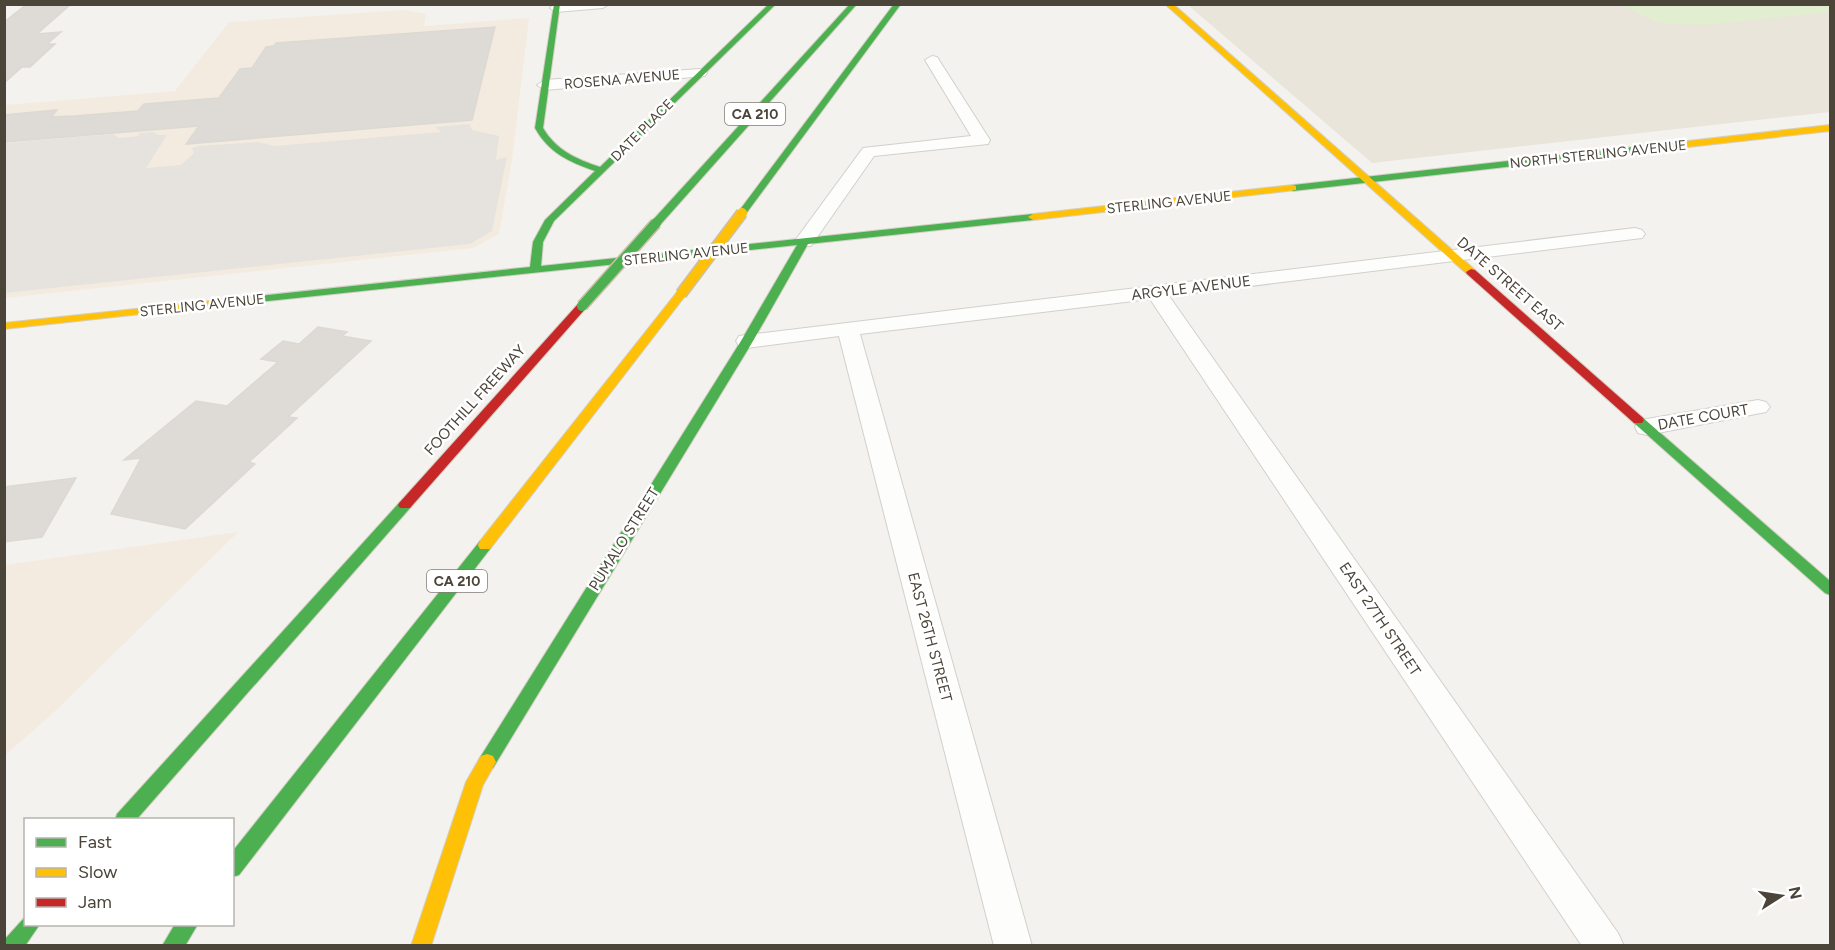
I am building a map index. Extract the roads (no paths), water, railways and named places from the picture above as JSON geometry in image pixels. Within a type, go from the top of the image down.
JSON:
[{"type":"main road","name":"DATE PLACE","points":[[535,270],[538,242],[550,220],[772,4]]},
{"type":"main road","name":"FOOTHILL FREEWAY","points":[[125,818],[854,4]]},
{"type":"main road","name":"CA 210","points":[[234,865],[681,294],[898,4]]},
{"type":"main road","name":"DATE STREET EAST","points":[[1168,4],[1830,589]]},
{"type":"main road","points":[[556,6],[539,128],[545,143],[557,154],[601,170]]},
{"type":"main road","name":"NORTH STERLING AVENUE","points":[[1366,179],[1830,128]]},
{"type":"main road","name":"STERLING AVENUE","points":[[4,326],[804,242],[1366,179]]},
{"type":"main road","name":"PUMALO STREET","points":[[421,945],[475,782],[747,341],[804,242]]},
{"type":"main road","points":[[12,945],[28,926]]},
{"type":"main road","points":[[172,945],[186,926]]},
{"type":"street","points":[[556,6],[603,4]]},
{"type":"street","name":"PUMALO STREET","points":[[804,242],[869,152],[982,140],[932,60]]},
{"type":"street","name":"ROSENA AVENUE","points":[[544,85],[700,73]]},
{"type":"street","name":"ARGYLE AVENUE","points":[[747,341],[1635,234]]},
{"type":"street","name":"EAST 27TH STREET","points":[[1156,292],[1605,945]]},
{"type":"street","name":"EAST 26TH STREET","points":[[848,329],[1012,945]]},
{"type":"street","name":"DATE COURT","points":[[1647,427],[1758,407]]}]
